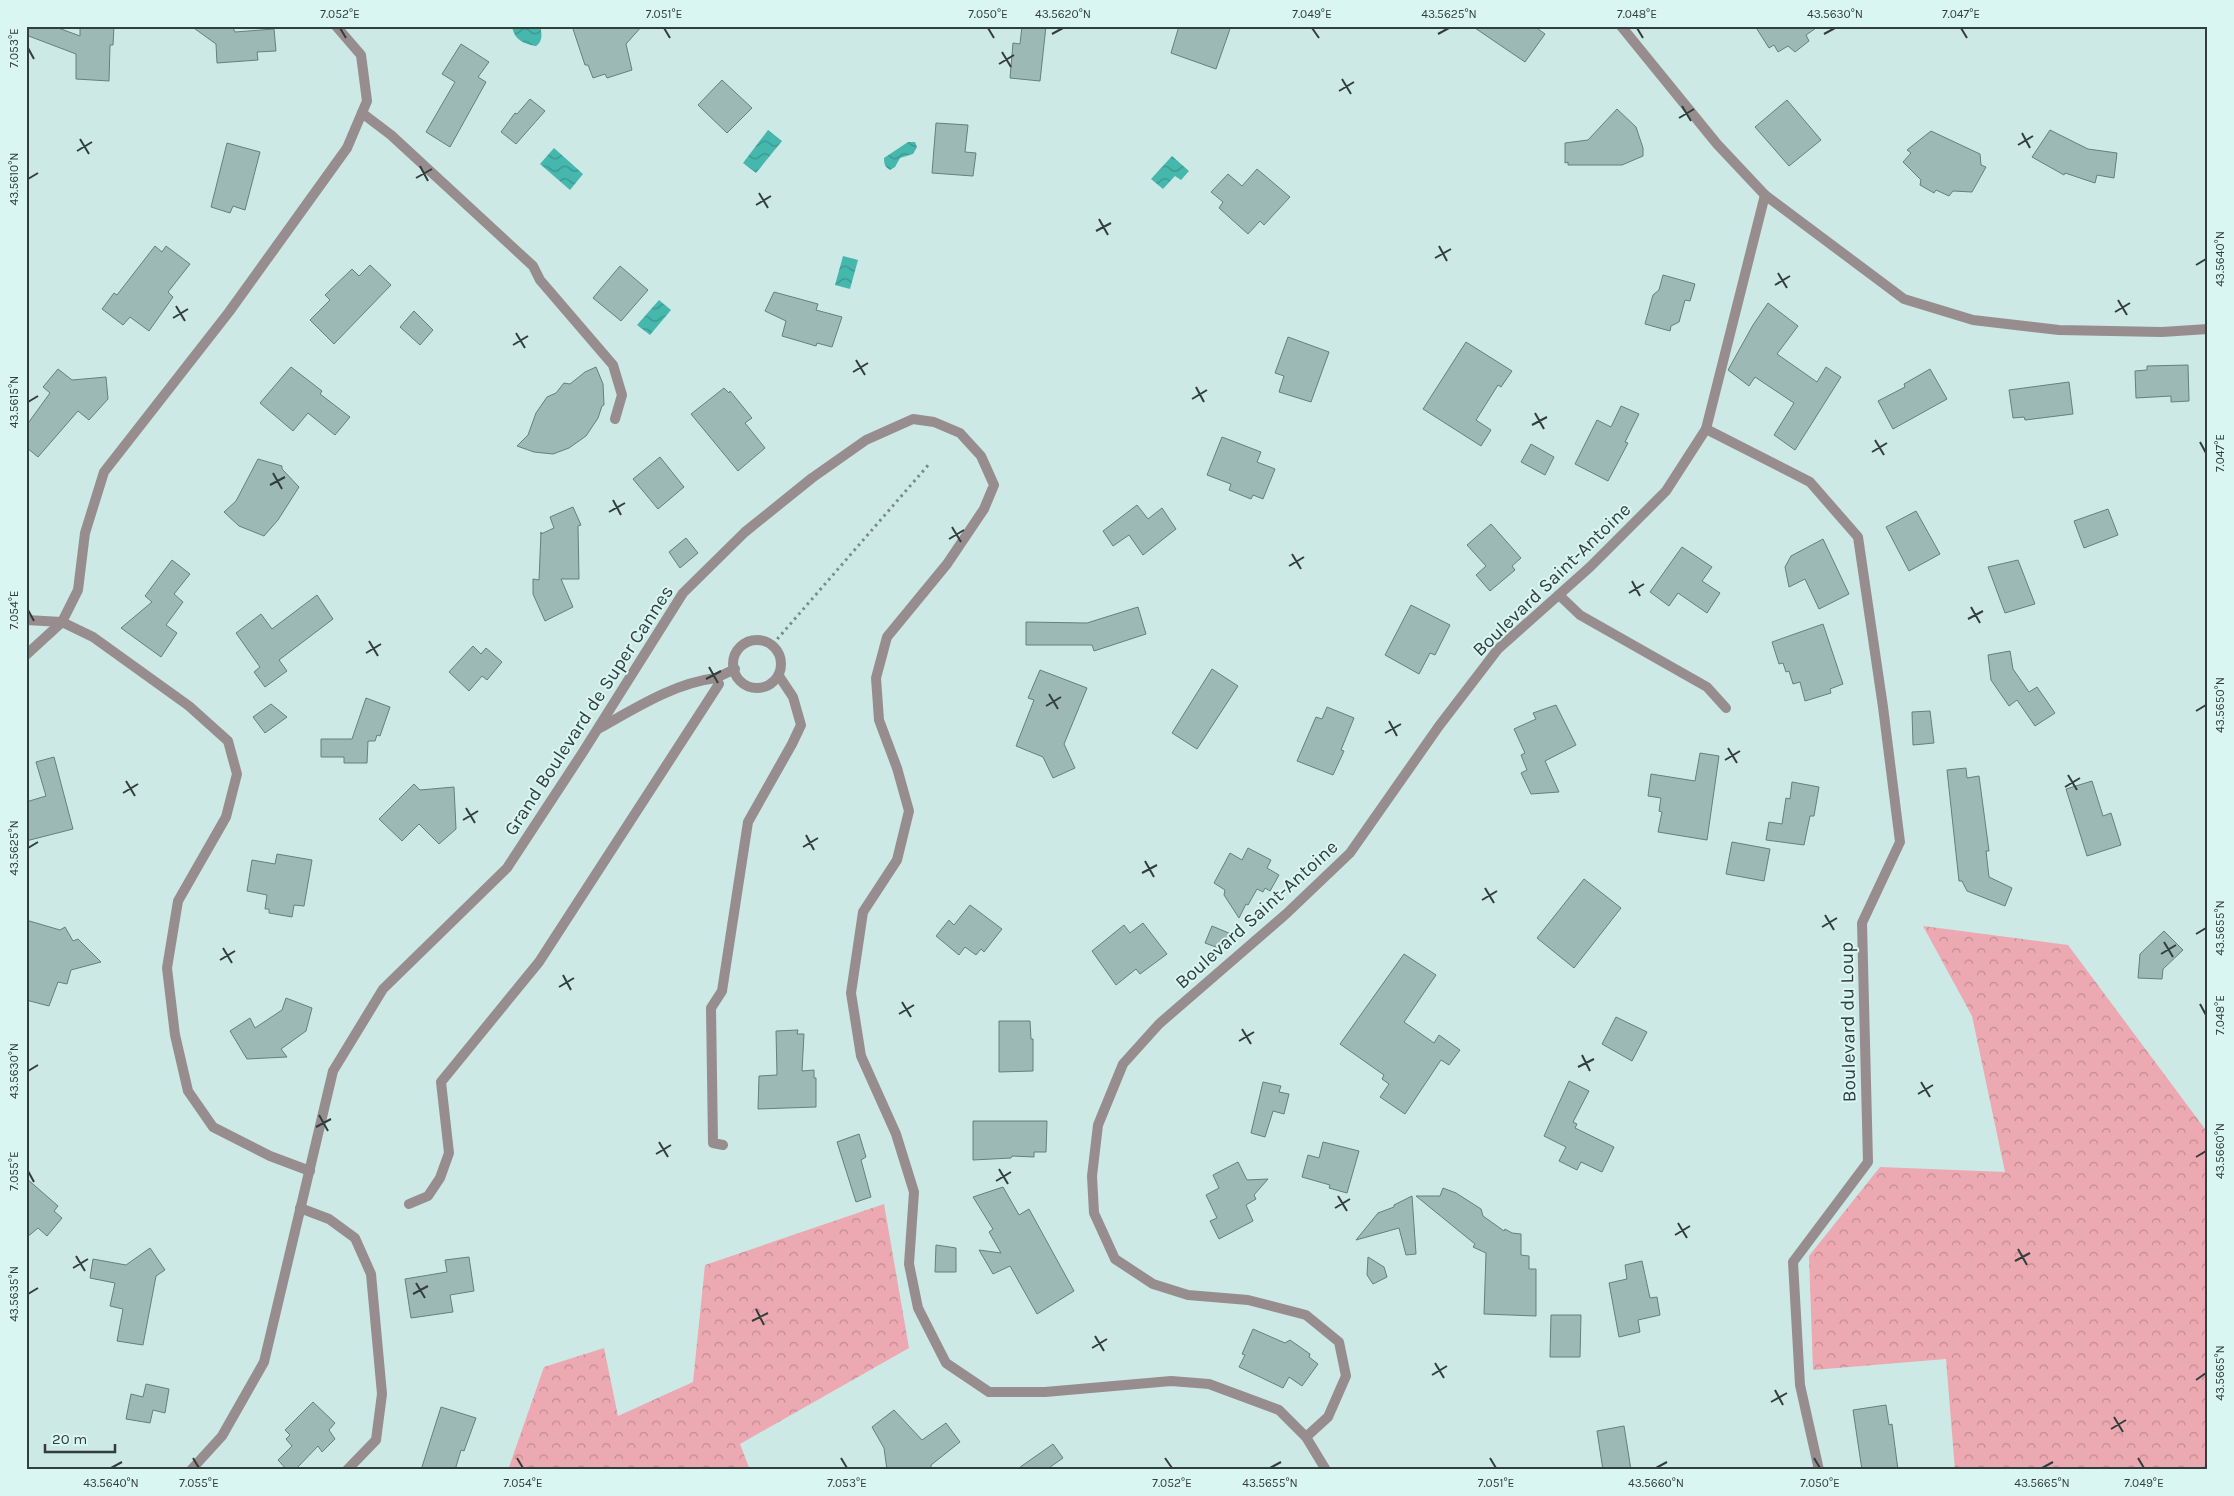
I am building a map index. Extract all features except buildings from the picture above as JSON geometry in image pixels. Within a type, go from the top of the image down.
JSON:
[{"type":"street","points":[[26,655],[62,622],[78,590],[85,534],[104,472],[229,312],[347,148],[367,101],[361,55],[336,26]]},
{"type":"street","points":[[1621,26],[1717,144],[1765,195],[1904,299],[1973,320],[2059,330],[2162,332],[2208,329]]},
{"type":"street","points":[[362,113],[391,135],[533,266],[540,280],[613,365],[622,395],[615,419]]},
{"type":"street","name":"Boulevard Saint-Antoine","points":[[1306,1437],[1328,1417],[1346,1376],[1339,1342],[1306,1315],[1248,1300],[1188,1295],[1153,1284],[1115,1259],[1094,1213],[1092,1176],[1098,1126],[1123,1064],[1159,1024],[1286,914],[1350,853],[1439,726],[1498,649],[1590,567],[1666,490],[1706,429],[1765,195]]},
{"type":"street","name":"Grand Boulevard de Super Cannes","points":[[191,1470],[222,1436],[264,1362],[333,1071],[383,989],[507,868],[598,730],[683,593],[745,532],[812,478],[859,446],[913,419],[934,422],[960,434],[981,456],[994,485],[984,509],[947,564],[888,637],[876,678],[879,720],[897,768],[909,811],[897,860],[864,912],[851,993],[860,1056],[896,1134],[914,1192],[909,1264],[918,1308],[946,1363],[989,1392],[1045,1392],[1171,1381],[1209,1384],[1280,1410],[1306,1437],[1326,1470]]},
{"type":"street","name":"Boulevard du Loup","points":[[1706,429],[1810,482],[1858,537],[1884,707],[1900,842],[1862,923],[1868,1162],[1793,1262],[1800,1385],[1819,1470]]},
{"type":"street","points":[[1559,595],[1580,615],[1707,687],[1726,708]]},
{"type":"street","points":[[26,620],[62,622],[93,637],[189,706],[228,742],[238,774],[226,817],[178,901],[167,968],[175,1035],[188,1091],[213,1126],[270,1156],[310,1171]]},
{"type":"street","points":[[757,639],[773,644],[782,659],[779,676],[766,687],[749,687],[736,677],[734,669],[733,660],[741,645],[757,639]]},
{"type":"street","points":[[598,730],[648,702],[700,680],[716,678],[734,669]]},
{"type":"street","points":[[723,1145],[713,1143],[711,1008],[722,991],[748,822],[801,725],[793,697],[779,676]]},
{"type":"street","points":[[409,1204],[428,1196],[440,1178],[449,1153],[441,1082],[539,962],[719,684],[716,678]]},
{"type":"street","points":[[300,1208],[329,1219],[355,1238],[371,1274],[382,1394],[376,1440],[347,1470]]},
{"type":"path","points":[[773,644],[930,463]]},
{"type":"green space","points":[[1923,926],[2068,945],[2208,1133],[2208,1470],[1955,1470],[1946,1359],[1813,1370],[1809,1256],[1880,1167],[2005,1172],[1972,1016]]},
{"type":"green space","points":[[884,1204],[909,1348],[740,1444],[750,1470],[508,1470],[544,1367],[604,1348],[618,1416],[693,1382],[705,1265]]},
{"type":"water","points":[[512,26],[540,26],[540,42],[536,46],[527,44],[517,38]]},
{"type":"water","points":[[768,130],[782,141],[756,173],[743,163]]},
{"type":"water","points":[[908,142],[915,142],[917,147],[913,154],[900,158],[895,167],[890,170],[888,169],[884,158]]},
{"type":"water","points":[[554,148],[583,174],[570,190],[540,164]]},
{"type":"water","points":[[1172,156],[1189,171],[1181,180],[1175,176],[1163,189],[1151,179]]},
{"type":"water","points":[[843,256],[858,260],[850,289],[835,285]]},
{"type":"water","points":[[659,300],[671,310],[650,335],[637,325]]}]
